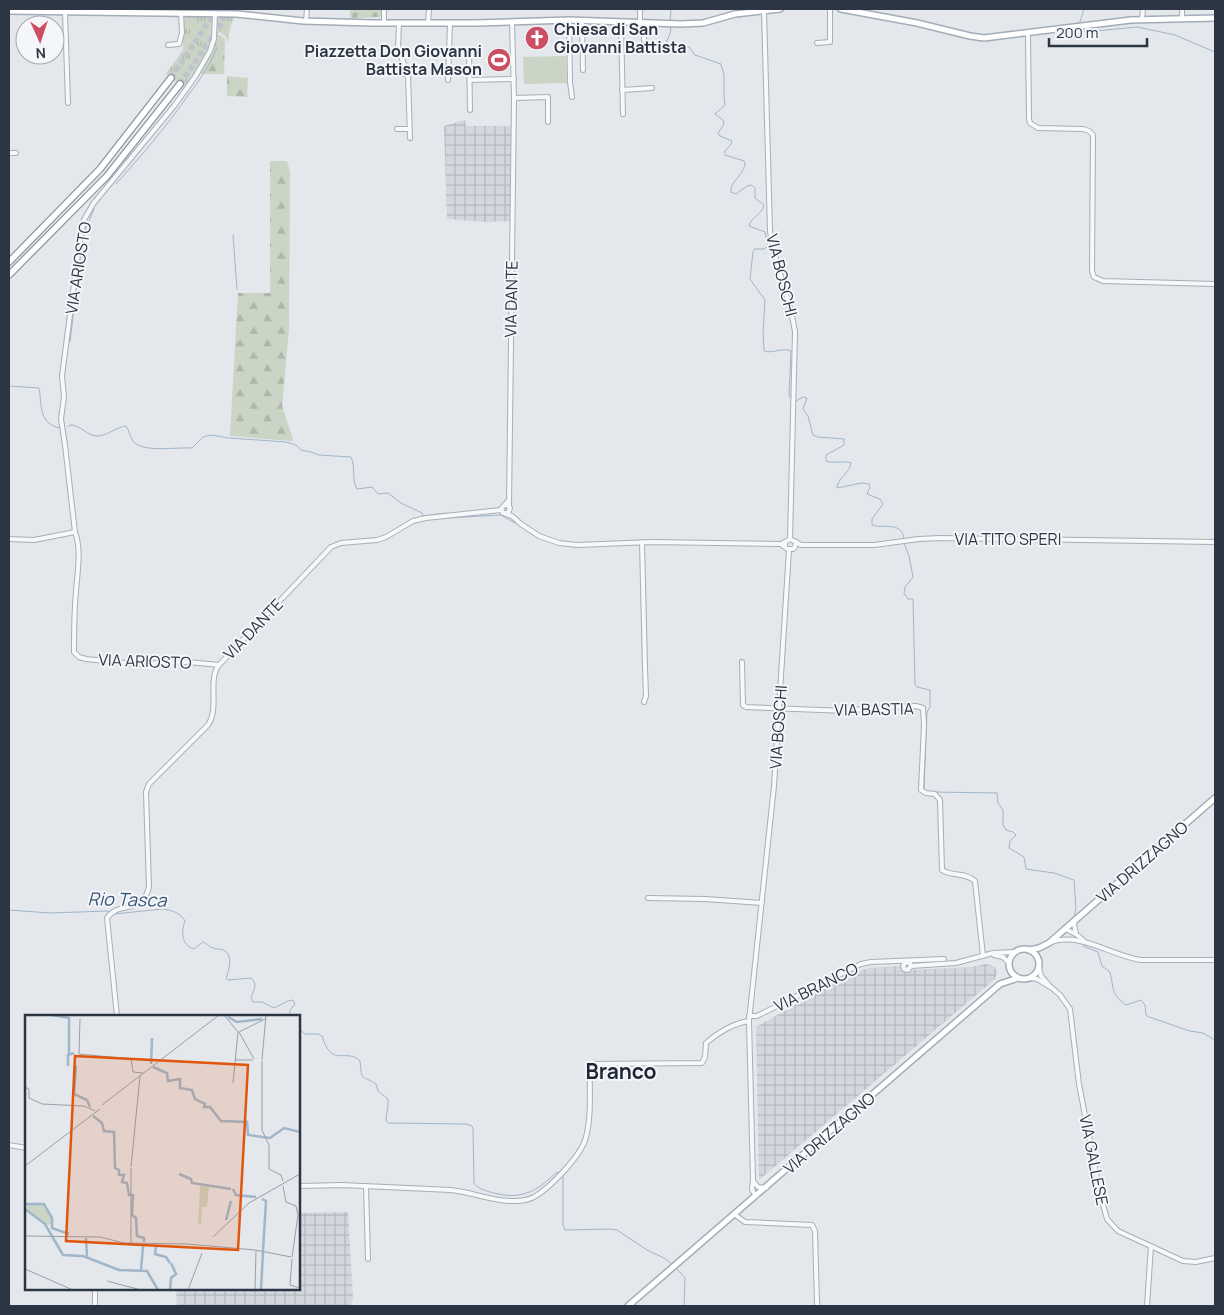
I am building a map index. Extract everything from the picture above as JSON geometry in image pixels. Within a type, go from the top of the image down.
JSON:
[{"type":"highway","points":[[9,262],[100,169],[171,78]]},
{"type":"highway","points":[[9,275],[107,176],[180,84]]},
{"type":"main road","points":[[9,11],[181,13],[199,11],[215,14],[237,11],[306,21],[384,23],[582,20],[695,24],[735,12],[778,9]]},
{"type":"main road","points":[[841,9],[917,23],[977,38],[1028,34],[1142,19],[1215,18]]},
{"type":"main road","name":"VIA DRIZZAGNO","points":[[1039,961],[1048,944],[1064,929],[1215,798]]},
{"type":"main road","name":"VIA DRIZZAGNO","points":[[1029,950],[1048,944]]},
{"type":"main road","points":[[1024,949],[1029,950],[1034,952],[1039,961],[1039,967],[1034,976],[1018,978],[1014,975],[1009,965],[1014,952],[1024,949]]},
{"type":"main road","name":"VIA DRIZZAGNO","points":[[628,1306],[1000,984],[1008,974],[1009,965]]},
{"type":"main road","name":"VIA DRIZZAGNO","points":[[1000,984],[1018,978]]},
{"type":"street","points":[[306,21],[307,9]]},
{"type":"street","points":[[384,9],[384,23]]},
{"type":"street","points":[[428,23],[429,9]]},
{"type":"street","points":[[640,9],[644,40]]},
{"type":"street","points":[[817,43],[830,42],[830,9]]},
{"type":"street","points":[[1142,19],[1143,9]]},
{"type":"street","points":[[1182,9],[1182,18]]},
{"type":"street","name":"VIA BOSCHI","points":[[764,11],[770,232],[775,258],[793,314],[796,332],[790,538]]},
{"type":"street","points":[[65,12],[68,103]]},
{"type":"street","points":[[168,45],[180,44],[182,33],[181,13]]},
{"type":"street","name":"VIA ARIOSTO","points":[[215,14],[214,39],[210,51],[194,77],[174,106],[93,204],[82,227],[62,376],[64,397],[61,419],[66,445],[78,546],[74,652],[79,657],[86,659],[135,664],[188,662],[219,664]]},
{"type":"street","points":[[569,20],[572,97]]},
{"type":"street","points":[[582,20],[583,70]]},
{"type":"street","name":"VIA DANTE","points":[[117,1015],[107,922],[110,913],[136,906],[146,896],[149,887],[146,792],[149,784],[212,719],[214,679],[216,668],[219,664],[331,548],[341,542],[377,540],[414,521],[507,506],[514,98],[512,22]]},
{"type":"street","points":[[620,22],[623,114]]},
{"type":"street","points":[[399,23],[398,49],[408,74],[410,138]]},
{"type":"street","points":[[448,80],[450,23]]},
{"type":"street","points":[[1028,34],[1028,119],[1030,123],[1038,128],[1083,129],[1093,135],[1092,271],[1094,278],[1103,280],[1215,284]]},
{"type":"street","points":[[469,50],[470,110]]},
{"type":"street","points":[[397,74],[408,74]]},
{"type":"street","points":[[470,80],[514,79]]},
{"type":"street","points":[[622,90],[652,88]]},
{"type":"street","points":[[514,98],[548,97],[548,122]]},
{"type":"street","points":[[398,129],[409,129]]},
{"type":"street","points":[[9,153],[16,153]]},
{"type":"street","points":[[507,506],[506,514],[512,516]]},
{"type":"street","points":[[507,506],[512,516],[521,524],[539,536],[559,543],[592,545],[642,542],[796,547],[796,542]]},
{"type":"street","points":[[9,539],[34,540],[75,532]]},
{"type":"street","points":[[785,546],[790,538],[801,545]]},
{"type":"street","name":"VIA TITO SPERI","points":[[796,547],[801,545],[874,545],[939,538],[1215,542]]},
{"type":"street","points":[[642,542],[646,677],[646,696],[644,702]]},
{"type":"street","name":"VIA BOSCHI","points":[[746,1204],[752,1190],[753,1179],[749,1019],[774,786],[780,710],[785,546]]},
{"type":"street","points":[[742,662],[743,705],[746,708],[780,710]]},
{"type":"street","name":"VIA BASTIA","points":[[780,710],[823,709],[847,711],[916,706],[923,708],[921,790],[926,793],[935,794],[940,800],[942,870],[950,874],[966,875],[975,881],[983,956]]},
{"type":"street","points":[[648,898],[762,903]]},
{"type":"street","points":[[1075,920],[1076,934]]},
{"type":"street","points":[[1064,929],[1076,934],[1086,943]]},
{"type":"street","points":[[1048,944],[1063,939],[1086,943],[1121,956],[1141,960],[1215,960]]},
{"type":"street","points":[[912,966],[956,963],[989,954],[1014,952]]},
{"type":"street","points":[[989,954],[1003,957],[1009,965]]},
{"type":"street","name":"VIA BRANCO","points":[[300,1186],[366,1186],[466,1192],[501,1200],[522,1200],[539,1194],[559,1176],[582,1147],[586,1137],[590,1064],[702,1063],[705,1057],[706,1043],[716,1034],[862,964],[870,962],[944,959]]},
{"type":"street","name":"VIA GALLESE","points":[[1039,967],[1041,976],[1066,1002],[1071,1017],[1079,1084],[1106,1215],[1112,1225],[1118,1231],[1183,1261],[1196,1262],[1215,1258]]},
{"type":"street","name":"VIA GALLESE","points":[[1029,978],[1037,979],[1052,988]]},
{"type":"street","points":[[9,1144],[25,1148]]},
{"type":"street","name":"VIA BOSCHI","points":[[753,1179],[756,1196]]},
{"type":"street","points":[[754,1184],[758,1187],[766,1188]]},
{"type":"street","points":[[366,1186],[368,1259]]},
{"type":"street","points":[[752,1190],[756,1196]]},
{"type":"street","points":[[734,1214],[745,1222],[808,1223],[812,1225],[816,1231],[816,1303],[818,1306]]},
{"type":"street","points":[[1147,1306],[1151,1246]]},
{"type":"street","points":[[95,1290],[95,1306]]},
{"type":"shaded area","points":[[465,120],[466,126],[511,126],[510,221],[485,222],[447,219],[444,126]]},
{"type":"shaded area","points":[[986,964],[995,967],[997,972],[995,979],[759,1180],[756,1027],[850,974],[869,968],[899,966],[910,970],[972,967]]},
{"type":"shaded area","points":[[348,1212],[353,1298],[350,1306],[177,1306],[176,1290],[300,1290],[300,1213]]},
{"type":"green space","points":[[350,9],[382,9],[381,17],[350,18]]},
{"type":"green space","points":[[183,15],[206,16],[211,22],[213,31],[206,52],[184,88],[166,74],[183,50]]},
{"type":"green space","points":[[223,15],[235,16],[230,28],[228,43],[226,37],[216,29],[217,19]]},
{"type":"green space","points":[[216,35],[220,35],[225,39],[224,74],[199,74],[213,51]]},
{"type":"green space","points":[[566,56],[567,83],[524,84],[523,57]]},
{"type":"green space","points":[[227,76],[248,78],[247,97],[227,96]]},
{"type":"green space","points":[[270,161],[287,161],[290,172],[289,329],[282,406],[293,439],[292,441],[230,436],[238,293],[270,293]]},
{"type":"waterway","points":[[670,22],[671,9]]},
{"type":"waterway","points":[[1079,25],[1084,9]]},
{"type":"waterway","points":[[671,26],[665,45],[667,51],[675,52],[689,47],[695,55],[721,64],[724,75],[725,105],[715,114],[723,120],[724,124],[718,133],[720,136],[732,141],[725,151],[725,155],[744,161],[745,164],[742,172],[732,185],[731,192],[736,194],[747,186],[752,185],[755,188],[755,198],[764,205],[749,226],[765,232],[768,246],[764,249],[755,249],[753,252],[750,279],[765,300],[764,351],[791,351],[789,395],[792,400]]},
{"type":"waterway","points":[[1080,29],[1085,32],[1137,27],[1175,35],[1215,52]]},
{"type":"waterway","points":[[116,184],[181,106],[204,72],[217,48]]},
{"type":"waterway","points":[[83,235],[94,209]]},
{"type":"waterway","points":[[233,235],[237,289]]},
{"type":"waterway","points":[[70,342],[82,241]]},
{"type":"waterway","points":[[9,386],[39,388],[44,418],[53,426],[60,428]]},
{"type":"waterway","points":[[796,401],[803,397],[807,398],[803,409],[808,416],[813,435],[844,439],[844,445],[826,455],[826,461],[851,463],[849,470],[839,481],[837,488],[862,483],[869,484],[870,487],[867,494],[880,499],[883,504],[872,519],[872,525],[896,528],[903,533],[904,539]]},
{"type":"waterway","points":[[68,427],[74,425],[89,434],[100,436],[126,426],[137,445],[160,449],[192,448],[203,437],[211,435],[286,442],[296,445],[301,450],[319,455],[351,457],[357,489],[372,487],[378,494],[388,493],[401,503],[422,513],[423,516],[446,513]]},
{"type":"waterway","points":[[446,518],[501,515],[515,523]]},
{"type":"waterway","points":[[904,543],[909,556],[913,577],[905,587],[904,593],[908,599],[913,599],[915,684],[917,687],[930,690],[930,707],[927,712],[924,789]]},
{"type":"waterway","points":[[931,792],[997,793],[998,803],[1003,810],[1003,825],[1006,830],[1016,835],[1010,841],[1009,848],[1024,857],[1026,869],[1054,873],[1074,880],[1076,908],[1074,918]]},
{"type":"waterway","name":"Rio Tasca","points":[[114,914],[163,909],[178,914],[185,921],[183,938],[190,947],[194,949],[203,942],[212,948],[225,951],[230,960],[226,978],[228,980],[251,978],[255,985],[251,997],[253,1002],[262,1002],[274,1008],[293,1000],[295,1004],[290,1010],[290,1015]]},
{"type":"waterway","name":"Rio Tasca","points":[[9,910],[50,913],[107,911],[110,913]]},
{"type":"waterway","points":[[1083,946],[1098,952],[1102,966],[1110,972],[1115,994],[1126,1005],[1141,1000],[1145,1005],[1146,1015],[1149,1017],[1190,1031],[1203,1033],[1215,1040]]},
{"type":"waterway","name":"Rio Tasca","points":[[300,1030],[305,1034],[318,1034],[322,1036],[330,1052],[335,1055],[355,1057],[360,1061],[363,1077],[376,1084],[378,1091],[388,1099],[386,1121],[389,1123],[466,1124],[472,1126],[474,1183],[481,1189],[502,1195],[523,1194],[536,1189],[555,1173],[560,1172]]},
{"type":"waterway","name":"Rio Tasca","points":[[563,1175],[563,1225],[565,1230],[617,1230],[673,1265]]},
{"type":"waterway","name":"Rio Tasca","points":[[676,1268],[685,1278],[684,1306]]},
{"type":"tunnel","points":[[171,78],[217,9]]},
{"type":"tunnel","points":[[180,84],[221,24],[229,9]]},
{"type":"place","name":"Chiesa di San Giovanni Battista","points":[[537,38]]},
{"type":"place","name":"Piazzetta Don Giovanni Battista Mason","points":[[499,60]]},
{"type":"district","name":"Branco","points":[[621,1071]]}]
